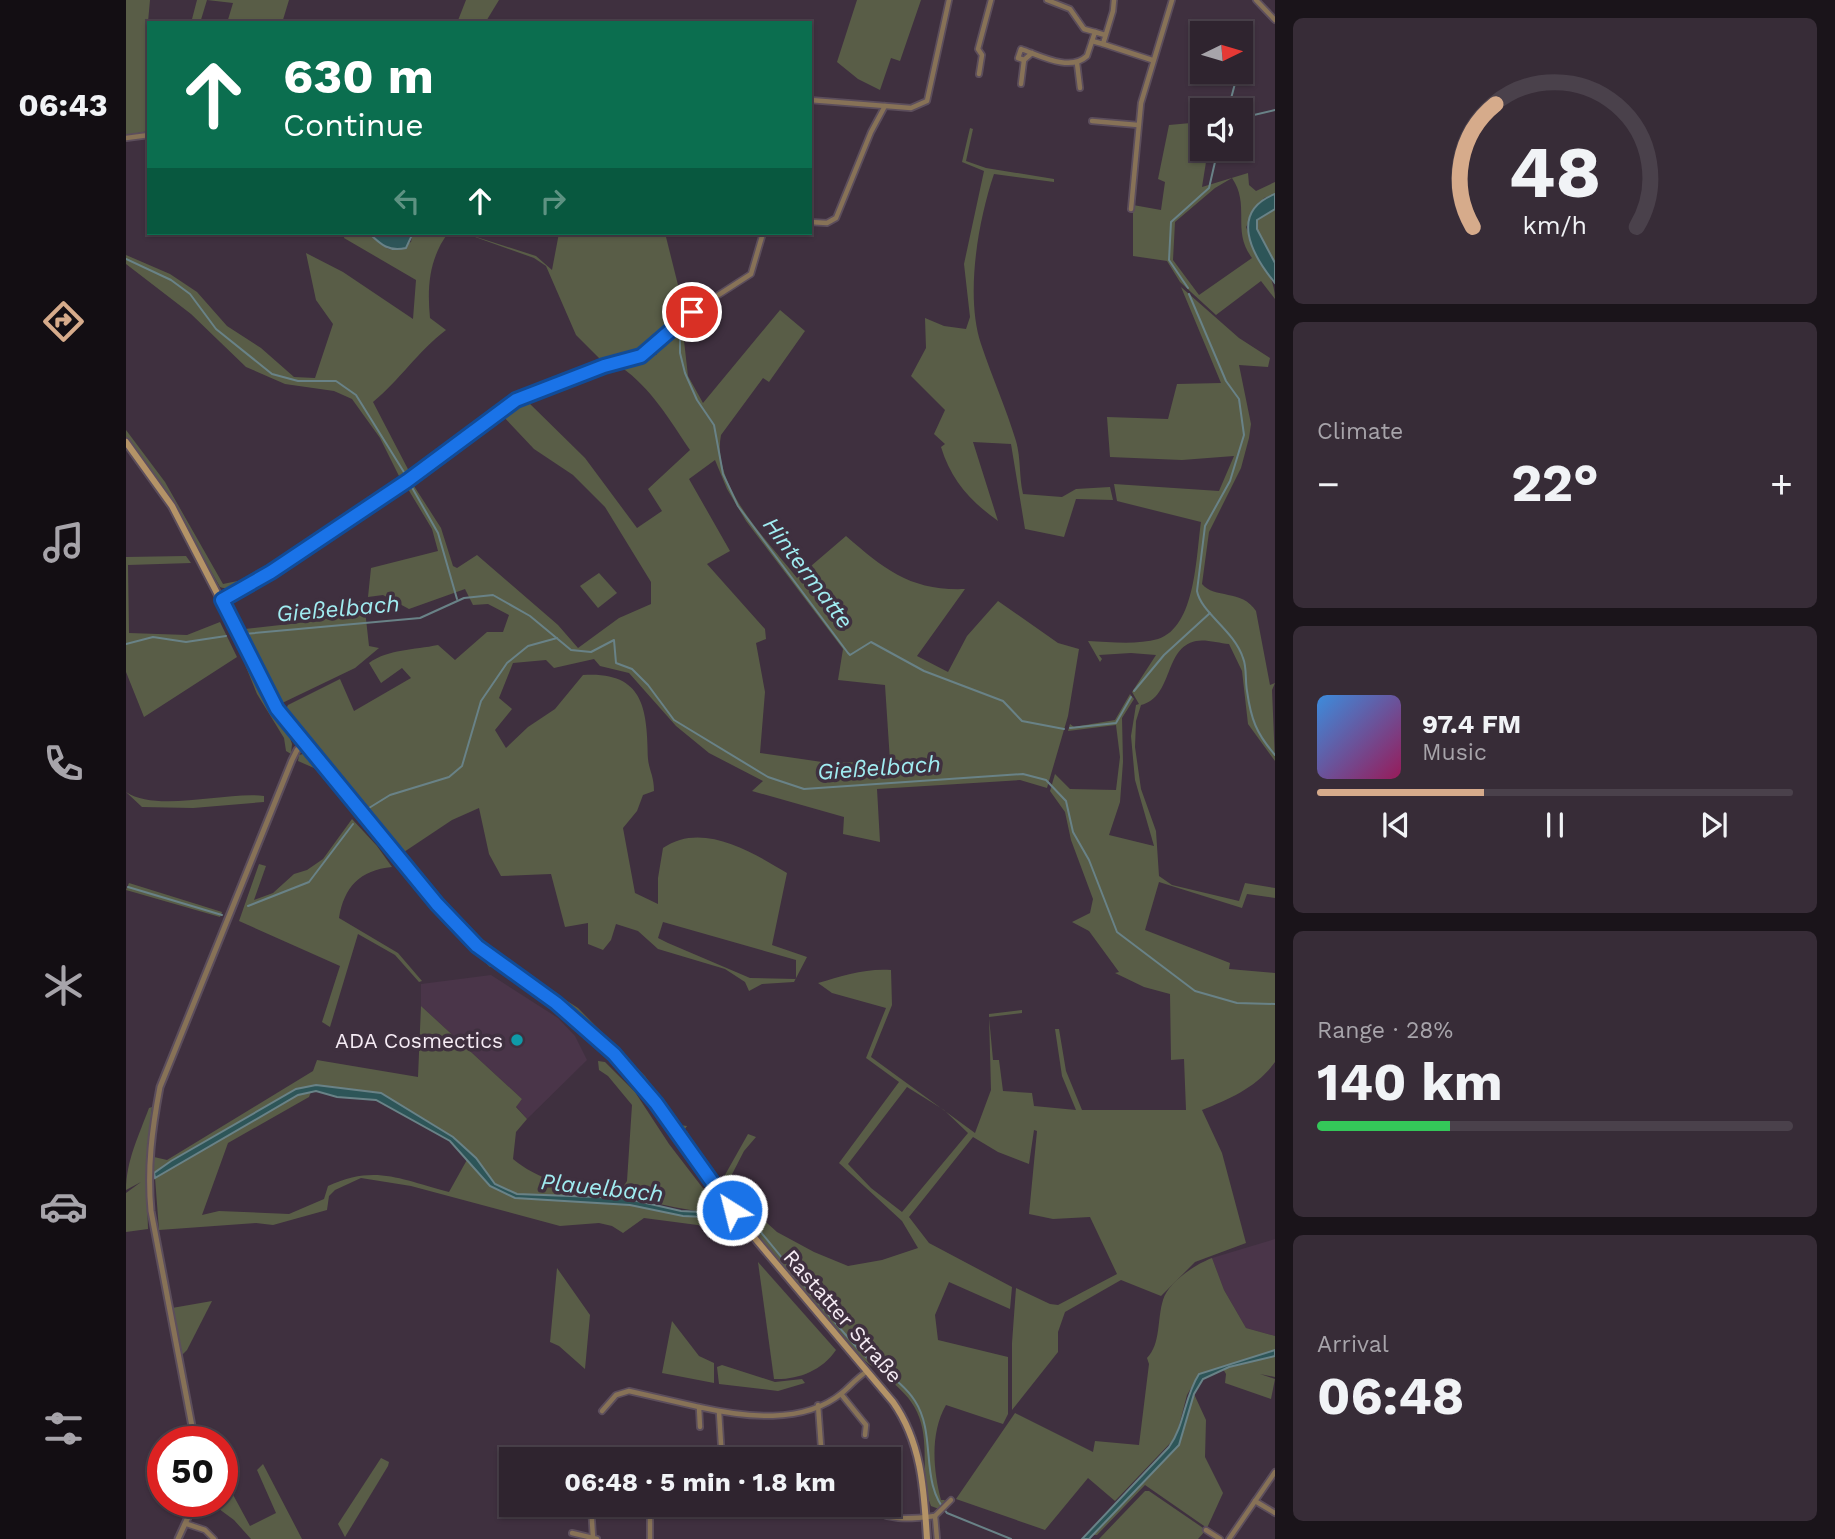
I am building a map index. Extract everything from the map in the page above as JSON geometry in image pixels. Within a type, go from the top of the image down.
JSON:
[{"type":"main road","name":"Rastatter Straße","points":[[126,442],[172,506],[277,709],[457,928],[477,946],[556,1003],[614,1054],[656,1103],[734,1213],[902,1415],[911,1434],[921,1472],[927,1539]]},
{"type":"street","points":[[812,100],[916,107],[927,101],[949,0]]},
{"type":"street","points":[[979,74],[982,55],[978,49],[991,0]]},
{"type":"street","points":[[1047,0],[1070,9],[1084,29],[1105,35]]},
{"type":"street","points":[[1102,44],[1114,0]]},
{"type":"street","points":[[1131,209],[1138,125],[1152,61],[1172,0]]},
{"type":"street","points":[[1256,0],[1275,20]]},
{"type":"street","points":[[1024,60],[1018,58],[1021,49],[1062,62],[1077,62],[1087,56],[1095,32]]},
{"type":"street","points":[[1092,41],[1152,61]]},
{"type":"street","points":[[1021,84],[1024,60],[1032,53]]},
{"type":"street","points":[[1077,62],[1080,88]]},
{"type":"street","points":[[812,222],[827,223],[836,218],[871,132],[885,106]]},
{"type":"street","points":[[1092,121],[1138,125]]},
{"type":"street","points":[[126,138],[147,135]]},
{"type":"street","points":[[222,600],[271,572],[407,481],[516,400],[604,366],[626,363],[653,348],[692,312],[751,274],[762,235]]},
{"type":"street","points":[[192,1426],[151,1211],[148,1176],[156,1107],[160,1087],[288,769],[297,750],[306,743]]},
{"type":"street","points":[[602,1411],[616,1395],[629,1391],[719,1412],[750,1417],[775,1416],[818,1405],[841,1394],[866,1372]]},
{"type":"street","points":[[841,1394],[866,1425],[865,1435]]},
{"type":"street","points":[[818,1405],[821,1447]]},
{"type":"street","points":[[699,1407],[700,1427]]},
{"type":"street","points":[[719,1412],[721,1447]]},
{"type":"street","points":[[1230,1539],[1275,1472]]},
{"type":"street","points":[[894,1517],[905,1519],[937,1514],[951,1500]]},
{"type":"street","points":[[1255,1501],[1275,1513]]},
{"type":"street","points":[[937,1514],[937,1539]]},
{"type":"street","points":[[178,1539],[190,1517]]},
{"type":"street","points":[[572,1533],[595,1538],[592,1517]]},
{"type":"street","points":[[650,1517],[650,1539]]},
{"type":"street","points":[[187,1524],[205,1531],[214,1539]]},
{"type":"street","points":[[1206,1530],[1220,1539]]},
{"type":"shaded area","points":[[126,0],[150,0],[147,21],[147,131],[126,135]]},
{"type":"shaded area","points":[[197,0],[207,0],[201,21],[192,21]]},
{"type":"shaded area","points":[[207,0],[289,0],[283,21],[228,21],[233,3]]},
{"type":"shaded area","points":[[466,0],[499,0],[486,21],[458,21]]},
{"type":"shaded area","points":[[857,0],[921,0],[900,61],[891,58],[880,90],[858,79],[837,62]]},
{"type":"shaded area","points":[[1190,123],[1190,161],[1206,162],[1202,187],[1248,173],[1249,185],[1256,191],[1275,182],[1275,194],[1264,198],[1246,227],[1272,281],[1275,299],[1261,281],[1216,315],[1180,282],[1167,261],[1133,256],[1133,205],[1161,210],[1165,182],[1158,179],[1169,125]],"holes":[[[1232,178],[1240,198],[1241,228],[1246,248],[1252,258],[1199,295],[1173,260],[1175,222],[1215,188]]]},
{"type":"shaded area","points":[[970,128],[973,129],[966,161],[986,168],[1054,179],[1054,182],[994,174],[975,259],[974,304],[981,344],[1016,441],[1023,494],[1062,497],[1076,489],[1110,487],[1113,500],[1076,499],[1064,537],[1025,529],[1011,444],[973,442],[998,521],[970,497],[950,470],[941,447],[945,444],[934,434],[945,410],[911,376],[926,348],[925,318],[944,326],[966,329],[970,317],[964,264],[984,171],[962,162]]},
{"type":"shaded area","points":[[1275,194],[1275,209],[1257,220],[1257,229],[1275,263],[1275,283],[1252,247],[1248,222],[1252,211]]},
{"type":"shaded area","points":[[1275,209],[1275,263],[1257,229],[1257,220]]},
{"type":"shaded area","points":[[345,235],[373,235],[385,247],[393,249],[411,242],[413,235],[447,235],[433,263],[429,295],[430,318],[446,330],[373,402],[411,475],[345,519],[345,513],[400,478],[380,438],[352,399],[334,391],[285,384],[246,367],[191,314],[126,264],[126,255],[170,274],[197,292],[227,326],[261,348],[294,377],[315,378],[333,324],[316,300],[306,253],[343,272],[413,319],[416,280],[344,238]]},
{"type":"shaded area","points":[[371,235],[412,235],[406,248],[395,249],[381,244]]},
{"type":"shaded area","points":[[470,235],[536,256],[552,270],[559,235],[666,235],[684,318],[636,357],[604,363],[576,335],[546,266],[534,258]]},
{"type":"shaded area","points":[[1181,287],[1239,338],[1270,358],[1268,367],[1239,365],[1251,424],[1249,438],[1241,468],[1209,532],[1202,584],[1207,589],[1243,600],[1256,611],[1270,685],[1275,683],[1272,690],[1275,761],[1248,724],[1242,671],[1229,644],[1208,641],[1196,641],[1186,645],[1178,653],[1159,693],[1141,705],[1136,721],[1135,747],[1141,789],[1156,831],[1159,876],[1172,885],[1239,901],[1245,883],[1275,888],[1275,898],[1247,894],[1242,908],[1159,882],[1145,930],[1230,963],[1229,969],[1275,973],[1275,1062],[1251,1085],[1202,1110],[1222,1153],[1246,1243],[1195,1262],[1161,1296],[1121,1280],[1065,1312],[1058,1332],[1058,1352],[1012,1410],[1012,1343],[1016,1288],[1058,1305],[1117,1274],[1090,1217],[1053,1219],[1029,1214],[1037,1131],[1034,1130],[1029,1164],[998,1152],[973,1137],[909,1217],[929,1243],[1012,1287],[1010,1309],[949,1282],[935,1315],[938,1340],[1008,1357],[1008,1414],[1003,1424],[946,1405],[937,1427],[934,1451],[941,1500],[945,1500],[939,1509],[931,1506],[921,1423],[912,1402],[897,1386],[861,1358],[830,1325],[766,1247],[684,1138],[687,1131],[721,1182],[748,1134],[756,1137],[744,1151],[726,1186],[777,1232],[848,1266],[882,1260],[918,1248],[902,1221],[839,1163],[899,1082],[866,1058],[886,1008],[832,993],[818,983],[863,971],[891,970],[892,1005],[871,1057],[941,1108],[907,1087],[848,1164],[871,1188],[902,1212],[968,1133],[946,1111],[975,1133],[991,1090],[989,1018],[993,1060],[999,1060],[1003,1091],[1032,1093],[1034,1106],[1076,1110],[1062,1076],[1055,1029],[1059,1029],[1066,1071],[1082,1110],[1186,1110],[1184,1059],[1171,1060],[1170,994],[1144,987],[1115,973],[1119,972],[1089,931],[1072,922],[1090,913],[1093,899],[1071,840],[1065,812],[1050,791],[1055,774],[1070,789],[1116,790],[1120,757],[1116,725],[1068,731],[1070,724],[1074,727],[1115,720],[1130,694],[1134,699],[1122,718],[1120,802],[1109,835],[1154,846],[1135,780],[1131,736],[1136,705],[1139,704],[1132,692],[1156,655],[1099,655],[1102,659],[1100,662],[1088,641],[1141,642],[1158,639],[1171,632],[1187,605],[1195,570],[1201,522],[1117,501],[1114,484],[1219,491],[1234,456],[1182,460],[1110,457],[1107,417],[1168,419],[1177,384],[1221,383]]},
{"type":"shaded area","points":[[780,310],[805,331],[769,382],[763,378],[721,435],[720,454],[725,474],[744,512],[797,578],[846,536],[873,559],[900,576],[929,586],[965,589],[917,656],[948,672],[967,636],[998,601],[1058,643],[1079,649],[1068,716],[1047,788],[1020,780],[877,789],[880,842],[843,834],[844,817],[752,791],[763,781],[709,753],[676,726],[629,673],[600,666],[594,659],[554,668],[546,660],[513,663],[499,698],[512,709],[495,730],[506,748],[528,727],[555,709],[583,675],[604,675],[619,680],[631,687],[638,697],[646,725],[648,759],[654,791],[643,795],[637,811],[623,828],[635,893],[658,904],[658,878],[663,848],[678,840],[694,838],[726,842],[787,873],[772,945],[807,957],[796,978],[796,960],[663,922],[658,938],[668,943],[750,978],[796,979],[794,982],[762,984],[749,991],[745,982],[725,969],[658,949],[638,931],[616,924],[611,940],[603,950],[588,944],[588,923],[565,927],[551,874],[501,876],[489,854],[479,808],[452,820],[401,854],[285,711],[288,705],[340,679],[354,711],[411,678],[402,668],[381,683],[369,663],[376,658],[393,652],[438,645],[455,660],[487,632],[503,632],[509,615],[488,604],[473,605],[465,589],[409,609],[383,595],[368,597],[371,568],[438,551],[432,529],[408,489],[414,486],[441,528],[453,566],[457,568],[477,555],[558,625],[578,648],[619,618],[651,604],[651,582],[605,507],[573,475],[534,449],[500,413],[525,399],[585,458],[637,528],[662,511],[648,489],[690,450],[651,395],[621,367],[653,351],[657,355],[656,349],[682,323],[688,376],[703,403]],"holes":[[[715,460],[727,489],[746,521],[843,649],[838,680],[885,685],[890,761],[829,763],[760,753],[765,692],[756,643],[766,639],[765,629],[707,564],[730,551],[689,479]]]},
{"type":"shaded area","points":[[126,430],[165,482],[223,584],[252,578],[291,555],[248,584],[220,587],[164,489],[126,437]]},
{"type":"shaded area","points":[[186,556],[191,563],[128,565],[129,633],[187,635],[220,622],[237,657],[144,717],[126,672],[126,557]]},
{"type":"shaded area","points":[[599,573],[617,593],[598,608],[580,586]]},
{"type":"shaded area","points":[[364,601],[369,646],[379,648],[355,668],[278,705],[245,629],[316,621],[318,606]]},
{"type":"shaded area","points":[[240,644],[265,698],[287,729],[292,744],[291,754],[286,751],[284,738],[257,694],[237,645]]},
{"type":"shaded area","points":[[307,753],[395,858],[394,861],[314,768],[298,761],[299,755]]},
{"type":"shaded area","points":[[126,792],[156,801],[249,795],[264,796],[264,802],[193,808],[142,807]]},
{"type":"shaded area","points":[[352,819],[392,867],[371,872],[355,882],[345,897],[339,918],[398,953],[422,981],[419,982],[395,955],[358,934],[330,1027],[322,1022],[340,966],[239,921],[259,864],[266,866],[254,900],[273,893],[294,874],[307,870],[323,859]]},
{"type":"shaded area","points":[[401,864],[451,926],[494,963],[494,967],[490,967],[453,932],[397,868]]},
{"type":"shaded area","points":[[129,883],[222,912],[220,917],[126,890]]},
{"type":"shaded area","points":[[504,960],[578,1008],[645,1076],[680,1125],[687,1126],[683,1132],[631,1067],[598,1032],[552,995],[503,962]]},
{"type":"shaded area","points":[[491,975],[558,1018],[575,1036],[587,1060],[527,1119],[516,1106],[522,1099],[421,1006],[421,984]]},
{"type":"shaded area","points":[[421,1006],[522,1099],[516,1107],[527,1119],[516,1132],[513,1159],[524,1167],[565,1184],[595,1189],[623,1187],[627,1181],[632,1105],[608,1076],[599,1070],[598,1061],[605,1062],[635,1092],[669,1144],[722,1213],[628,1199],[546,1198],[514,1193],[496,1185],[466,1149],[431,1122],[363,1093],[317,1087],[296,1089],[154,1173],[154,1157],[167,1160],[313,1071],[317,1060],[418,1077]]},
{"type":"shaded area","points":[[1022,1010],[1022,1013],[989,1017],[989,1014]]},
{"type":"shaded area","points":[[316,1085],[381,1093],[453,1137],[476,1158],[495,1184],[517,1194],[624,1198],[681,1211],[722,1213],[725,1218],[683,1216],[630,1205],[515,1198],[490,1186],[450,1141],[376,1100],[337,1097],[316,1091],[298,1095],[155,1178],[154,1173],[171,1161],[296,1089]]},
{"type":"shaded area","points":[[311,1092],[309,1097],[228,1143],[202,1215],[219,1211],[289,1214],[324,1199],[328,1186],[360,1176],[388,1176],[449,1192],[468,1158],[490,1186],[515,1198],[630,1205],[683,1216],[725,1218],[732,1225],[728,1229],[644,1218],[623,1233],[612,1226],[599,1223],[560,1226],[411,1186],[361,1178],[335,1190],[329,1196],[327,1210],[273,1225],[256,1223],[159,1230],[155,1178],[298,1095]]},
{"type":"shaded area","points":[[152,1107],[146,1168],[148,1229],[126,1232],[126,1193],[141,1182],[126,1190],[128,1169],[141,1128],[149,1108]]},
{"type":"shaded area","points":[[1275,1239],[1275,1336],[1246,1328],[1224,1290],[1212,1258]]},
{"type":"shaded area","points":[[1212,1258],[1224,1290],[1246,1328],[1275,1336],[1275,1350],[1199,1374],[1187,1395],[1176,1437],[1115,1501],[1088,1478],[1045,1530],[956,1499],[1015,1413],[1093,1452],[1095,1441],[1139,1445],[1149,1364],[1147,1358],[1157,1339],[1163,1300],[1176,1280]]},
{"type":"shaded area","points":[[758,1262],[836,1350],[824,1364],[808,1373],[774,1379]]},
{"type":"shaded area","points":[[557,1268],[590,1315],[585,1369],[559,1346],[550,1342]]},
{"type":"shaded area","points":[[212,1301],[187,1350],[181,1356],[172,1308]]},
{"type":"shaded area","points":[[672,1321],[699,1356],[714,1363],[714,1383],[662,1373]]},
{"type":"shaded area","points":[[1275,1350],[1275,1356],[1229,1367],[1203,1379],[1194,1394],[1179,1445],[1089,1539],[1082,1539],[1169,1447],[1199,1374]]},
{"type":"shaded area","points":[[1275,1356],[1275,1377],[1260,1374],[1275,1379],[1271,1399],[1225,1383],[1226,1374],[1223,1369]]},
{"type":"shaded area","points":[[722,1365],[775,1382],[802,1379],[805,1383],[778,1391],[719,1384],[717,1367]]},
{"type":"shaded area","points":[[1194,1394],[1206,1420],[1205,1457],[1223,1493],[1207,1528],[1145,1485],[1097,1535],[1092,1535],[1179,1445]]},
{"type":"shaded area","points":[[381,1458],[389,1462],[388,1466],[345,1537],[338,1524]]},
{"type":"shaded area","points":[[263,1464],[302,1539],[251,1539],[230,1517],[238,1517],[238,1504],[250,1526],[276,1513],[257,1470]]},
{"type":"shaded area","points":[[1145,1491],[1149,1491],[1206,1530],[1198,1539],[1099,1539]]},
{"type":"waterway","points":[[1231,98],[1235,84]]},
{"type":"waterway","points":[[1253,115],[1275,110]]},
{"type":"waterway","points":[[1188,288],[1169,260],[1171,222],[1209,188],[1215,161]]},
{"type":"waterway","points":[[126,259],[171,280],[190,294],[216,329],[272,374],[298,381],[336,381],[356,395],[407,477]]},
{"type":"waterway","points":[[1189,294],[1226,381],[1239,399],[1244,435],[1230,481],[1205,526],[1197,591],[1205,607],[1239,648],[1245,665],[1253,718],[1263,740],[1275,755]]},
{"type":"waterway","name":"Hintermatte","points":[[680,327],[680,353],[685,373],[697,400],[714,425],[723,474],[738,506],[848,653],[850,655],[871,642],[924,671],[1003,701],[1022,721],[1064,729]]},
{"type":"waterway","points":[[410,484],[438,533],[457,599]]},
{"type":"waterway","name":"Gießelbach","points":[[244,634],[420,618],[464,598],[493,595],[530,616],[571,650],[591,652],[614,640],[616,663],[632,669],[648,685],[674,720],[768,777],[804,789],[1023,774],[1046,780],[1066,801],[1073,832],[1089,860],[1117,932],[1195,991],[1237,1003],[1275,1004]]},
{"type":"waterway","name":"Hintermatte","points":[[1134,691],[1164,655],[1210,613]]},
{"type":"waterway","name":"Gießelbach","points":[[126,644],[153,637],[186,642],[226,636]]},
{"type":"waterway","points":[[369,808],[390,795],[449,777],[462,766],[481,701],[507,663],[528,646],[557,638]]},
{"type":"waterway","name":"Hintermatte","points":[[1070,728],[1116,723],[1131,697]]},
{"type":"waterway","points":[[248,906],[309,882],[353,824]]},
{"type":"waterway","points":[[128,887],[222,915]]},
{"type":"waterway","name":"Plauelbach","points":[[736,1212],[743,1211],[860,1351],[903,1386],[915,1401],[925,1428],[933,1487],[938,1501],[947,1513],[1011,1539]]},
{"type":"place","name":"ADA Cosmectics","points":[[517,1040]]},
{"type":"route","points":[[692,312],[641,356],[626,363],[604,366],[506,406],[458,446],[407,481],[271,572],[222,600],[277,709],[457,928],[499,963],[574,1017],[614,1054],[656,1103],[732,1210]]}]
